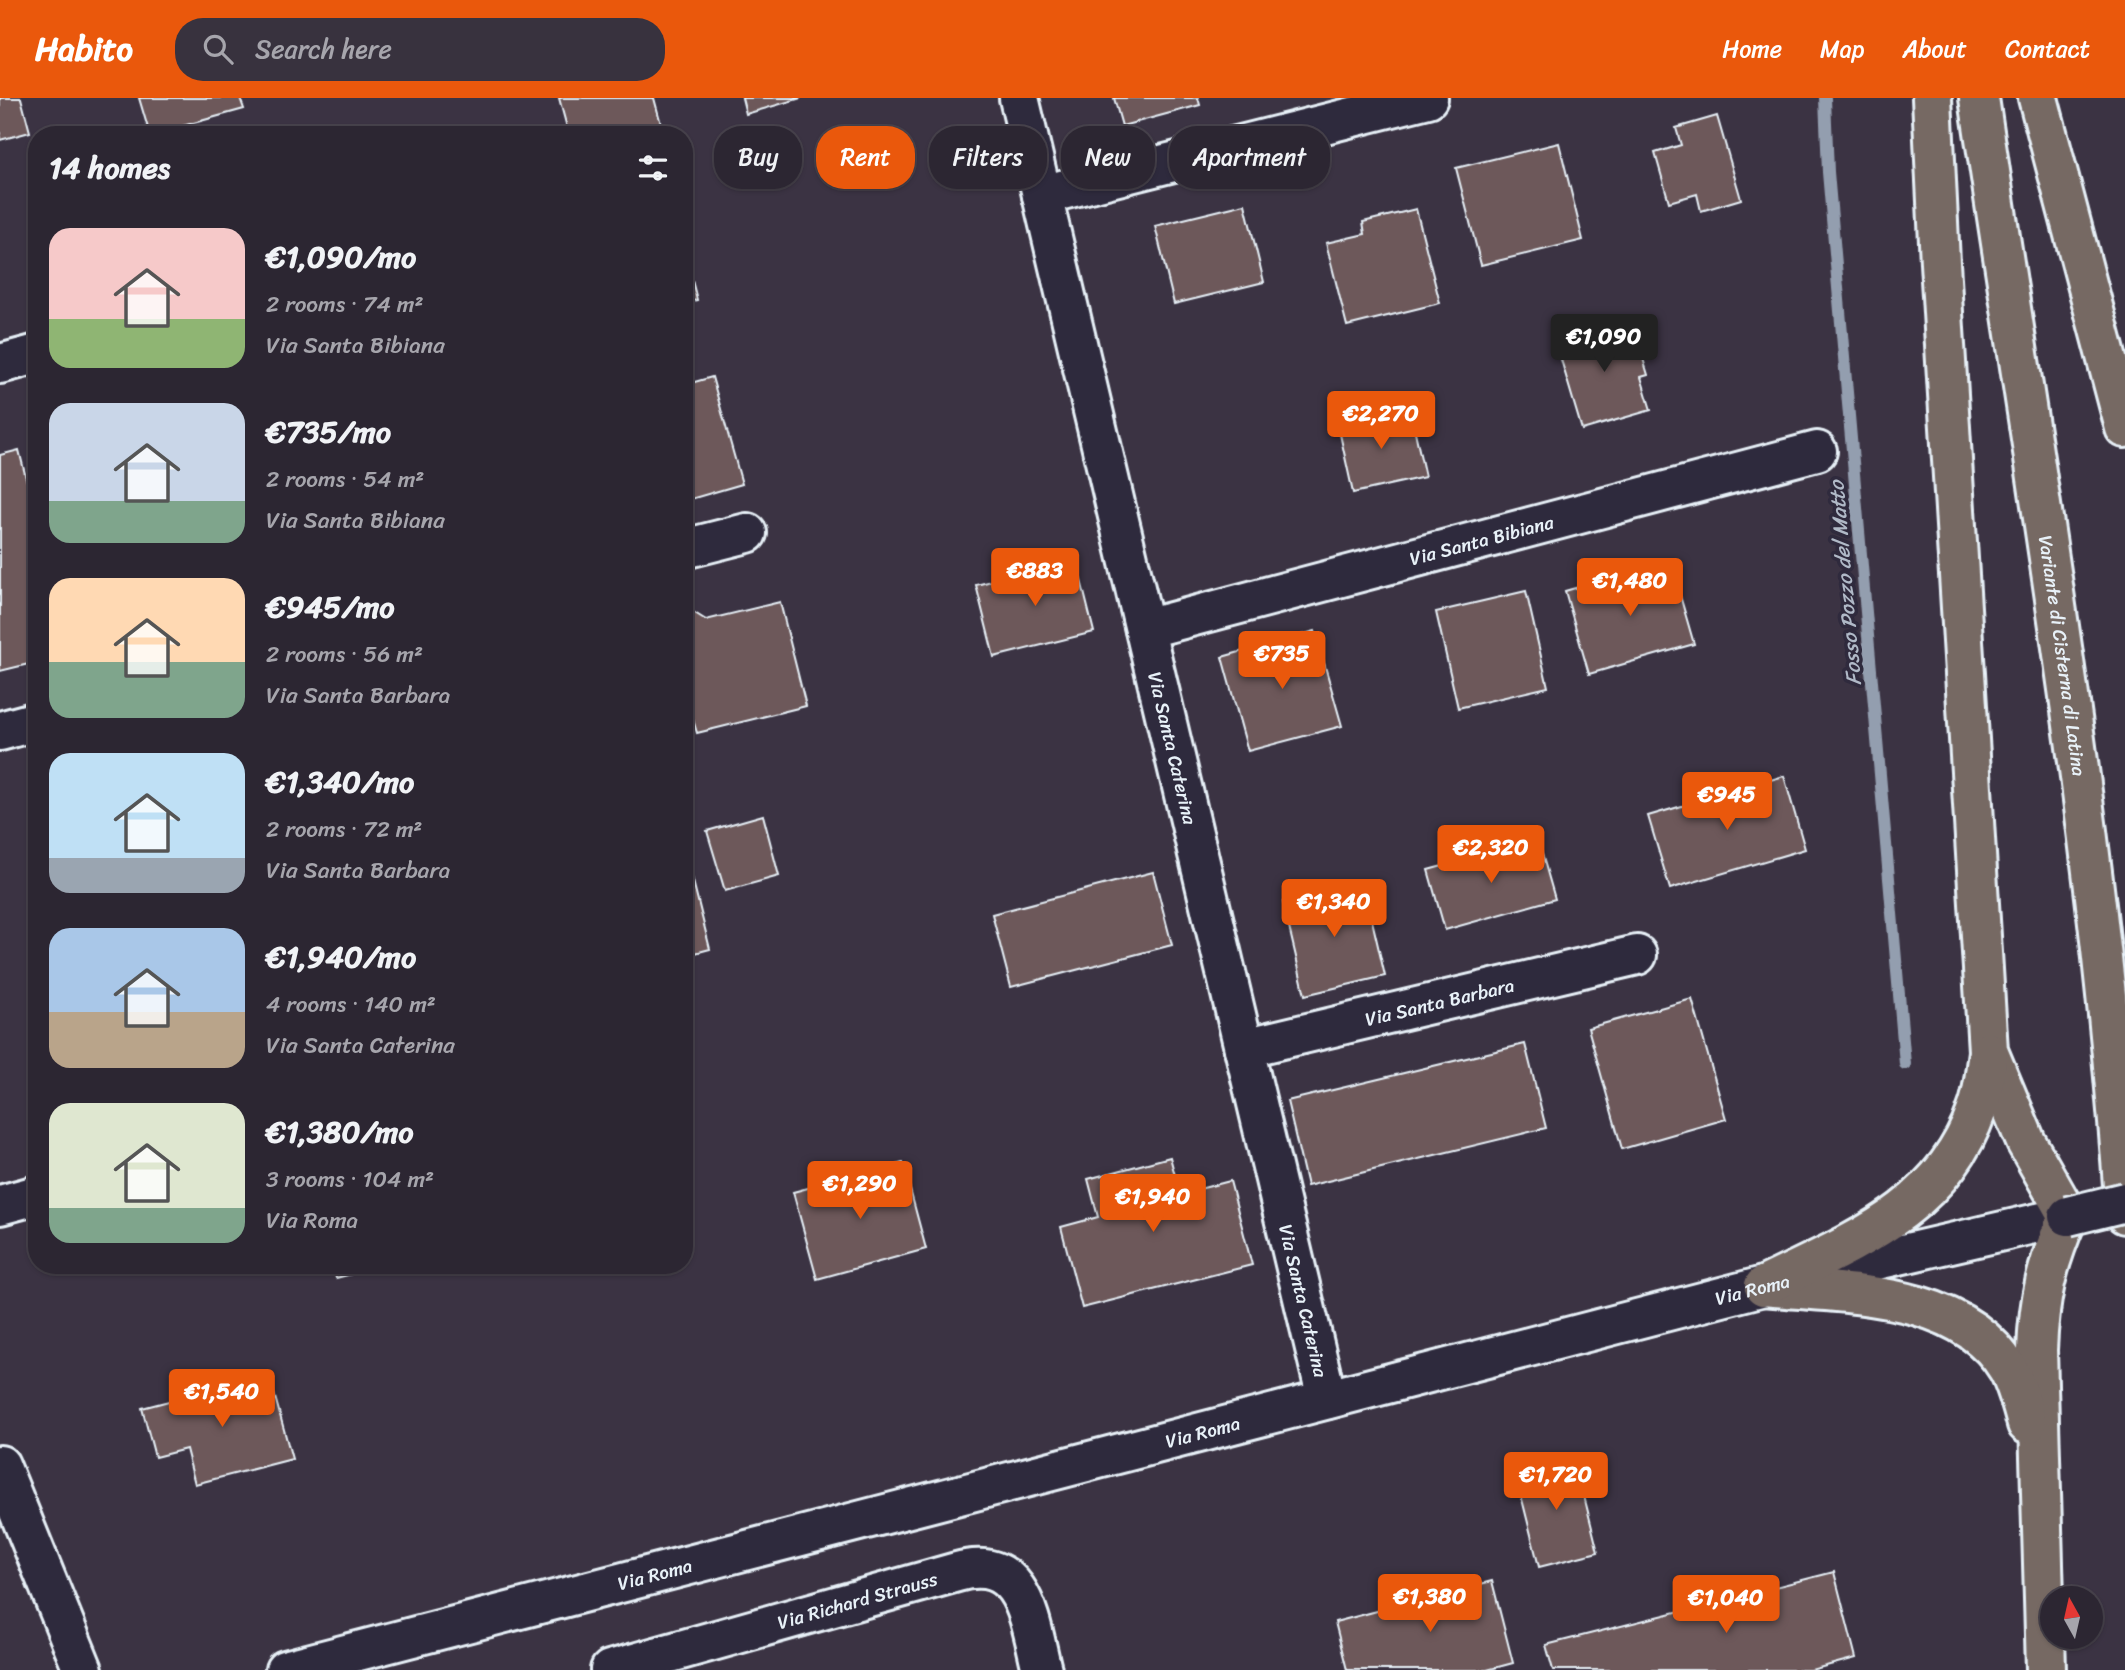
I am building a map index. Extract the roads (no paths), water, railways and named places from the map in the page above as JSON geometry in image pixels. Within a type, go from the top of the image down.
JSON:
[{"type":"main road","points":[[1764,1286],[1887,1223],[1926,1192],[1950,1162],[1977,1112],[1988,1051],[1932,98]]},
{"type":"main road","name":"Variante di Cisterna di Latina","points":[[1979,98],[2077,763],[2100,948],[2125,1214]]},
{"type":"main road","points":[[2038,98],[2125,428]]},
{"type":"main road","points":[[1988,1051],[2026,1142],[2068,1216],[2047,1268],[2038,1320],[2046,1670]]},
{"type":"main road","points":[[1764,1286],[1896,1301],[1940,1312],[1959,1321],[1985,1341],[2009,1370],[2040,1462]]},
{"type":"street","name":"Via Santa Caterina","points":[[1019,98],[1327,1399]]},
{"type":"street","points":[[1042,195],[1428,98]]},
{"type":"street","points":[[0,363],[28,356]]},
{"type":"street","name":"Via Santa Bibiana","points":[[1145,629],[1817,451]]},
{"type":"street","points":[[693,547],[747,533]]},
{"type":"street","points":[[0,731],[28,723]]},
{"type":"street","name":"Via Santa Barbara","points":[[1244,1048],[1637,956]]},
{"type":"street","points":[[0,1205],[28,1197]]},
{"type":"street","name":"Via Roma","points":[[285,1670],[363,1660],[1327,1399],[1764,1286],[2125,1202]]},
{"type":"street","points":[[0,1465],[83,1670]]},
{"type":"street","name":"Via Richard Strauss","points":[[610,1670],[957,1572],[979,1569],[1001,1574],[1018,1590],[1027,1608],[1042,1670]]},
{"type":"waterway","name":"Fosso Pozzo del Matto","points":[[1825,98],[1828,172],[1905,1064]]}]
